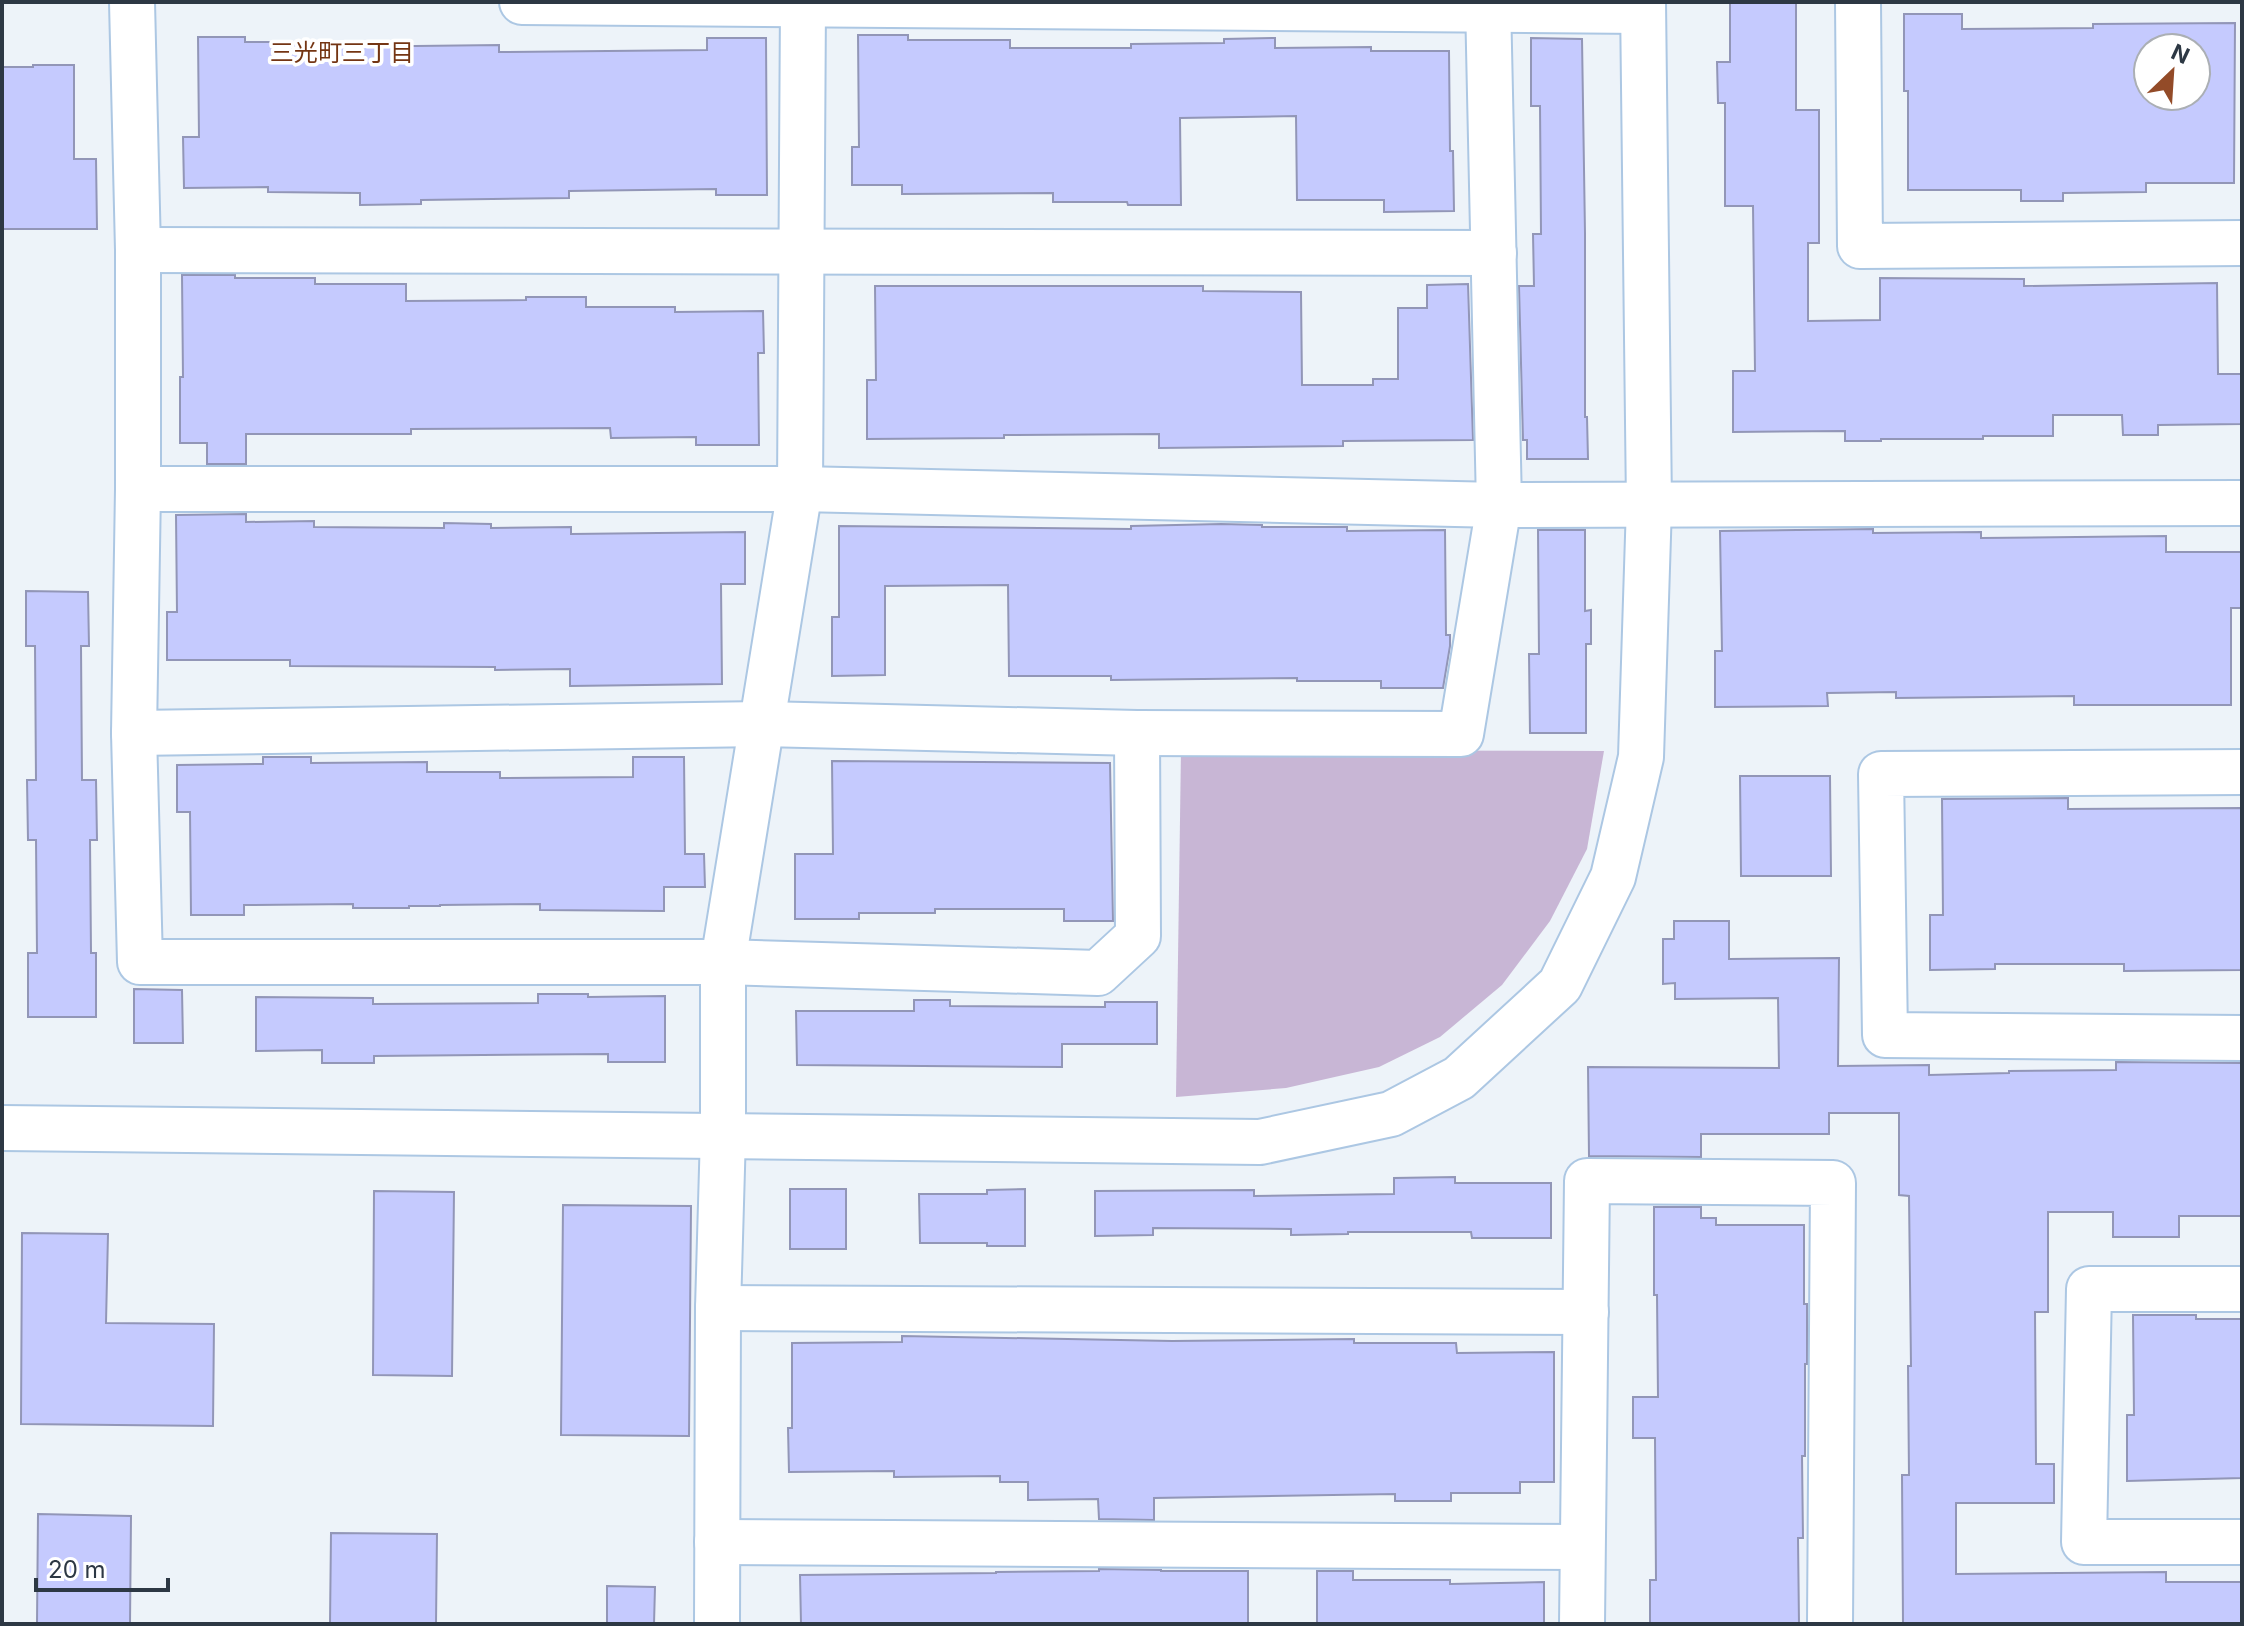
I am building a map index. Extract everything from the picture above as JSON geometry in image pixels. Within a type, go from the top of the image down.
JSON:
[{"type":"street","points":[[132,2],[138,250],[134,733],[140,962],[723,962],[1098,973],[1138,936],[1137,733]]},
{"type":"street","points":[[2,1128],[1260,1142],[1391,1114],[1459,1078],[1560,985],[1613,877],[1641,757],[1649,505],[1643,6],[522,2]]},
{"type":"street","points":[[1858,2],[1860,246],[2242,243]]},
{"type":"street","points":[[717,1624],[723,962],[800,489],[803,4]]},
{"type":"street","points":[[134,733],[763,724],[1137,733],[1461,734],[1499,505],[1488,6]]},
{"type":"street","points":[[138,250],[1494,253]]},
{"type":"street","points":[[138,489],[800,489],[1499,505],[2242,503]]},
{"type":"street","points":[[2242,772],[1881,774],[1885,1035],[2242,1038]]},
{"type":"street","points":[[1582,1624],[1587,1181],[1833,1183],[1830,1624]]},
{"type":"street","points":[[2242,1289],[2089,1289],[2084,1542],[2242,1542]]},
{"type":"street","points":[[718,1308],[1586,1312]]},
{"type":"street","points":[[717,1542],[1582,1547]]},
{"type":"shaded area","points":[[1181,750],[1604,751],[1587,849],[1550,921],[1502,985],[1440,1037],[1379,1067],[1286,1088],[1176,1097]]},
{"type":"building","points":[[1730,2],[1796,2],[1796,110],[1819,110],[1819,243],[1808,243],[1808,321],[1880,320],[1880,278],[2024,279],[2024,286],[2217,283],[2218,374],[2242,374],[2242,424],[2158,425],[2158,435],[2123,435],[2122,415],[2053,415],[2053,436],[1845,441],[1845,431],[1733,432],[1733,371],[1755,371],[1753,206],[1725,206],[1725,103],[1718,103],[1717,62],[1730,62]]},
{"type":"building","points":[[1904,14],[1962,14],[1962,29],[2235,23],[2234,183],[2146,183],[2146,192],[2063,193],[2063,201],[2021,201],[2021,190],[1908,190],[1908,91],[1904,91]]},
{"type":"building","points":[[858,35],[908,35],[908,40],[1010,40],[1010,48],[1131,48],[1131,44],[1224,43],[1224,39],[1275,38],[1275,48],[1371,47],[1371,51],[1449,51],[1454,211],[1384,212],[1384,200],[1297,200],[1296,116],[1180,118],[1181,205],[1053,202],[1053,193],[902,194],[902,185],[852,185],[852,147],[859,147]]},
{"type":"building","points":[[198,37],[245,37],[245,42],[332,42],[332,47],[499,45],[499,52],[707,50],[707,38],[766,38],[767,195],[716,195],[716,189],[569,191],[569,198],[421,200],[421,204],[360,205],[360,193],[268,192],[268,187],[184,188],[183,137],[199,137]]},
{"type":"building","points":[[1531,38],[1582,39],[1588,459],[1527,459],[1527,440],[1523,440],[1519,286],[1534,286],[1533,234],[1541,234],[1540,106],[1531,106]]},
{"type":"building","points":[[74,65],[74,159],[96,159],[97,229],[2,229],[2,67]]},
{"type":"building","points":[[182,275],[315,278],[315,284],[406,284],[406,301],[586,297],[586,307],[675,307],[675,312],[763,311],[764,353],[758,353],[759,445],[696,445],[696,437],[611,438],[610,428],[411,429],[411,434],[246,434],[246,464],[207,464],[207,443],[180,443]]},
{"type":"building","points":[[1468,284],[1473,440],[1343,441],[1343,446],[1159,448],[1159,434],[867,439],[867,380],[876,380],[875,286],[1203,286],[1203,291],[1301,292],[1302,385],[1373,385],[1373,379],[1398,379],[1398,308],[1427,308],[1427,285]]},
{"type":"building","points":[[246,514],[246,522],[314,521],[314,527],[444,528],[444,523],[491,524],[491,528],[571,527],[571,534],[745,532],[745,584],[721,584],[722,684],[570,686],[570,669],[290,666],[290,660],[167,660],[167,612],[177,612],[176,515]]},
{"type":"building","points":[[1221,524],[1347,527],[1347,531],[1445,530],[1446,635],[1450,635],[1450,646],[1443,688],[1381,688],[1381,681],[1297,681],[1297,678],[1111,680],[1111,676],[1009,676],[1008,585],[885,586],[885,675],[832,676],[832,617],[839,617],[839,526],[1131,529],[1131,526]]},
{"type":"building","points":[[1873,529],[1873,533],[1981,532],[1981,538],[2166,536],[2166,552],[2242,552],[2242,608],[2231,608],[2231,705],[2074,705],[2074,696],[1896,698],[1896,692],[1827,693],[1828,706],[1715,707],[1715,651],[1722,651],[1720,531]]},
{"type":"building","points":[[1538,530],[1585,530],[1585,611],[1591,610],[1591,644],[1586,644],[1586,733],[1530,733],[1529,654],[1539,654]]},
{"type":"building","points":[[26,591],[88,592],[89,646],[81,646],[82,780],[96,780],[97,840],[90,840],[91,953],[96,953],[96,1017],[28,1017],[28,953],[37,953],[36,840],[28,840],[27,780],[36,780],[35,646],[26,646]]},
{"type":"building","points":[[263,757],[311,757],[311,763],[427,762],[427,772],[500,772],[500,778],[633,777],[633,757],[684,757],[685,854],[704,854],[705,887],[664,887],[664,911],[540,910],[540,904],[353,908],[353,904],[244,905],[244,915],[191,915],[190,812],[177,812],[177,765],[263,764]]},
{"type":"building","points":[[832,761],[1110,763],[1113,921],[1064,921],[1064,909],[935,909],[935,913],[859,913],[859,919],[795,919],[795,854],[833,854]]},
{"type":"building","points":[[1740,776],[1830,776],[1831,876],[1741,876]]},
{"type":"building","points":[[2068,798],[2068,809],[2242,808],[2242,970],[2124,971],[2124,964],[1995,964],[1995,969],[1930,970],[1930,915],[1943,915],[1942,799]]},
{"type":"building","points":[[1674,921],[1729,921],[1729,959],[1839,958],[1838,1066],[1929,1065],[1929,1075],[2116,1070],[2116,1062],[2242,1063],[2242,1216],[2179,1216],[2179,1237],[2113,1237],[2113,1212],[2048,1212],[2048,1312],[2035,1312],[2036,1464],[2054,1464],[2054,1503],[1956,1503],[1956,1574],[2166,1572],[2166,1582],[2242,1582],[2242,1624],[1903,1624],[1902,1475],[1909,1475],[1908,1366],[1911,1366],[1909,1196],[1899,1195],[1899,1113],[1829,1113],[1829,1134],[1701,1134],[1701,1157],[1589,1156],[1588,1067],[1779,1068],[1778,998],[1675,999],[1675,983],[1663,984],[1663,939],[1674,939]]},
{"type":"building","points":[[134,989],[182,990],[183,1043],[134,1043]]},
{"type":"building","points":[[538,994],[665,996],[665,1062],[608,1062],[608,1054],[374,1056],[374,1063],[322,1063],[322,1050],[256,1051],[256,997],[373,998],[373,1004],[538,1003]]},
{"type":"building","points":[[914,1000],[950,1000],[950,1006],[1105,1007],[1105,1002],[1157,1002],[1157,1044],[1062,1044],[1062,1067],[797,1065],[796,1011],[914,1011]]},
{"type":"building","points":[[1455,1177],[1455,1183],[1551,1183],[1551,1238],[1472,1238],[1471,1232],[1291,1235],[1291,1229],[1153,1228],[1153,1235],[1095,1236],[1095,1191],[1254,1190],[1254,1196],[1394,1194],[1394,1178]]},
{"type":"building","points":[[790,1189],[846,1189],[846,1249],[790,1249]]},
{"type":"building","points":[[1025,1189],[1025,1246],[920,1243],[919,1194],[987,1194],[987,1190]]},
{"type":"building","points":[[374,1191],[454,1192],[452,1376],[373,1375]]},
{"type":"building","points":[[563,1205],[691,1206],[689,1436],[561,1435]]},
{"type":"building","points":[[1654,1207],[1701,1207],[1701,1218],[1716,1218],[1716,1225],[1804,1225],[1807,1364],[1805,1456],[1802,1456],[1803,1538],[1798,1538],[1799,1624],[1650,1624],[1650,1580],[1656,1580],[1655,1438],[1633,1438],[1633,1397],[1658,1397]]},
{"type":"building","points":[[22,1233],[108,1234],[106,1323],[214,1324],[213,1426],[21,1424]]},
{"type":"building","points":[[2133,1315],[2242,1319],[2242,1478],[2127,1481],[2127,1415],[2134,1415]]},
{"type":"building","points":[[902,1336],[1172,1341],[1354,1339],[1354,1343],[1456,1343],[1457,1353],[1554,1352],[1554,1482],[1520,1482],[1520,1493],[1451,1493],[1451,1501],[1395,1501],[1395,1494],[1154,1498],[1154,1520],[1099,1519],[1098,1499],[1028,1500],[1028,1482],[1000,1482],[1000,1476],[894,1477],[894,1471],[789,1472],[792,1343],[902,1342]]},
{"type":"building","points":[[38,1514],[131,1516],[130,1624],[37,1624]]},
{"type":"building","points":[[331,1533],[437,1534],[436,1624],[330,1624]]},
{"type":"building","points":[[1099,1569],[1248,1571],[1248,1624],[801,1624],[800,1575]]},
{"type":"building","points":[[1317,1571],[1353,1571],[1353,1580],[1450,1580],[1450,1584],[1544,1582],[1544,1624],[1317,1624]]},
{"type":"building","points":[[607,1586],[655,1587],[654,1624],[607,1624]]},
{"type":"district","name":"三光町三丁目","points":[[342,53]]}]
